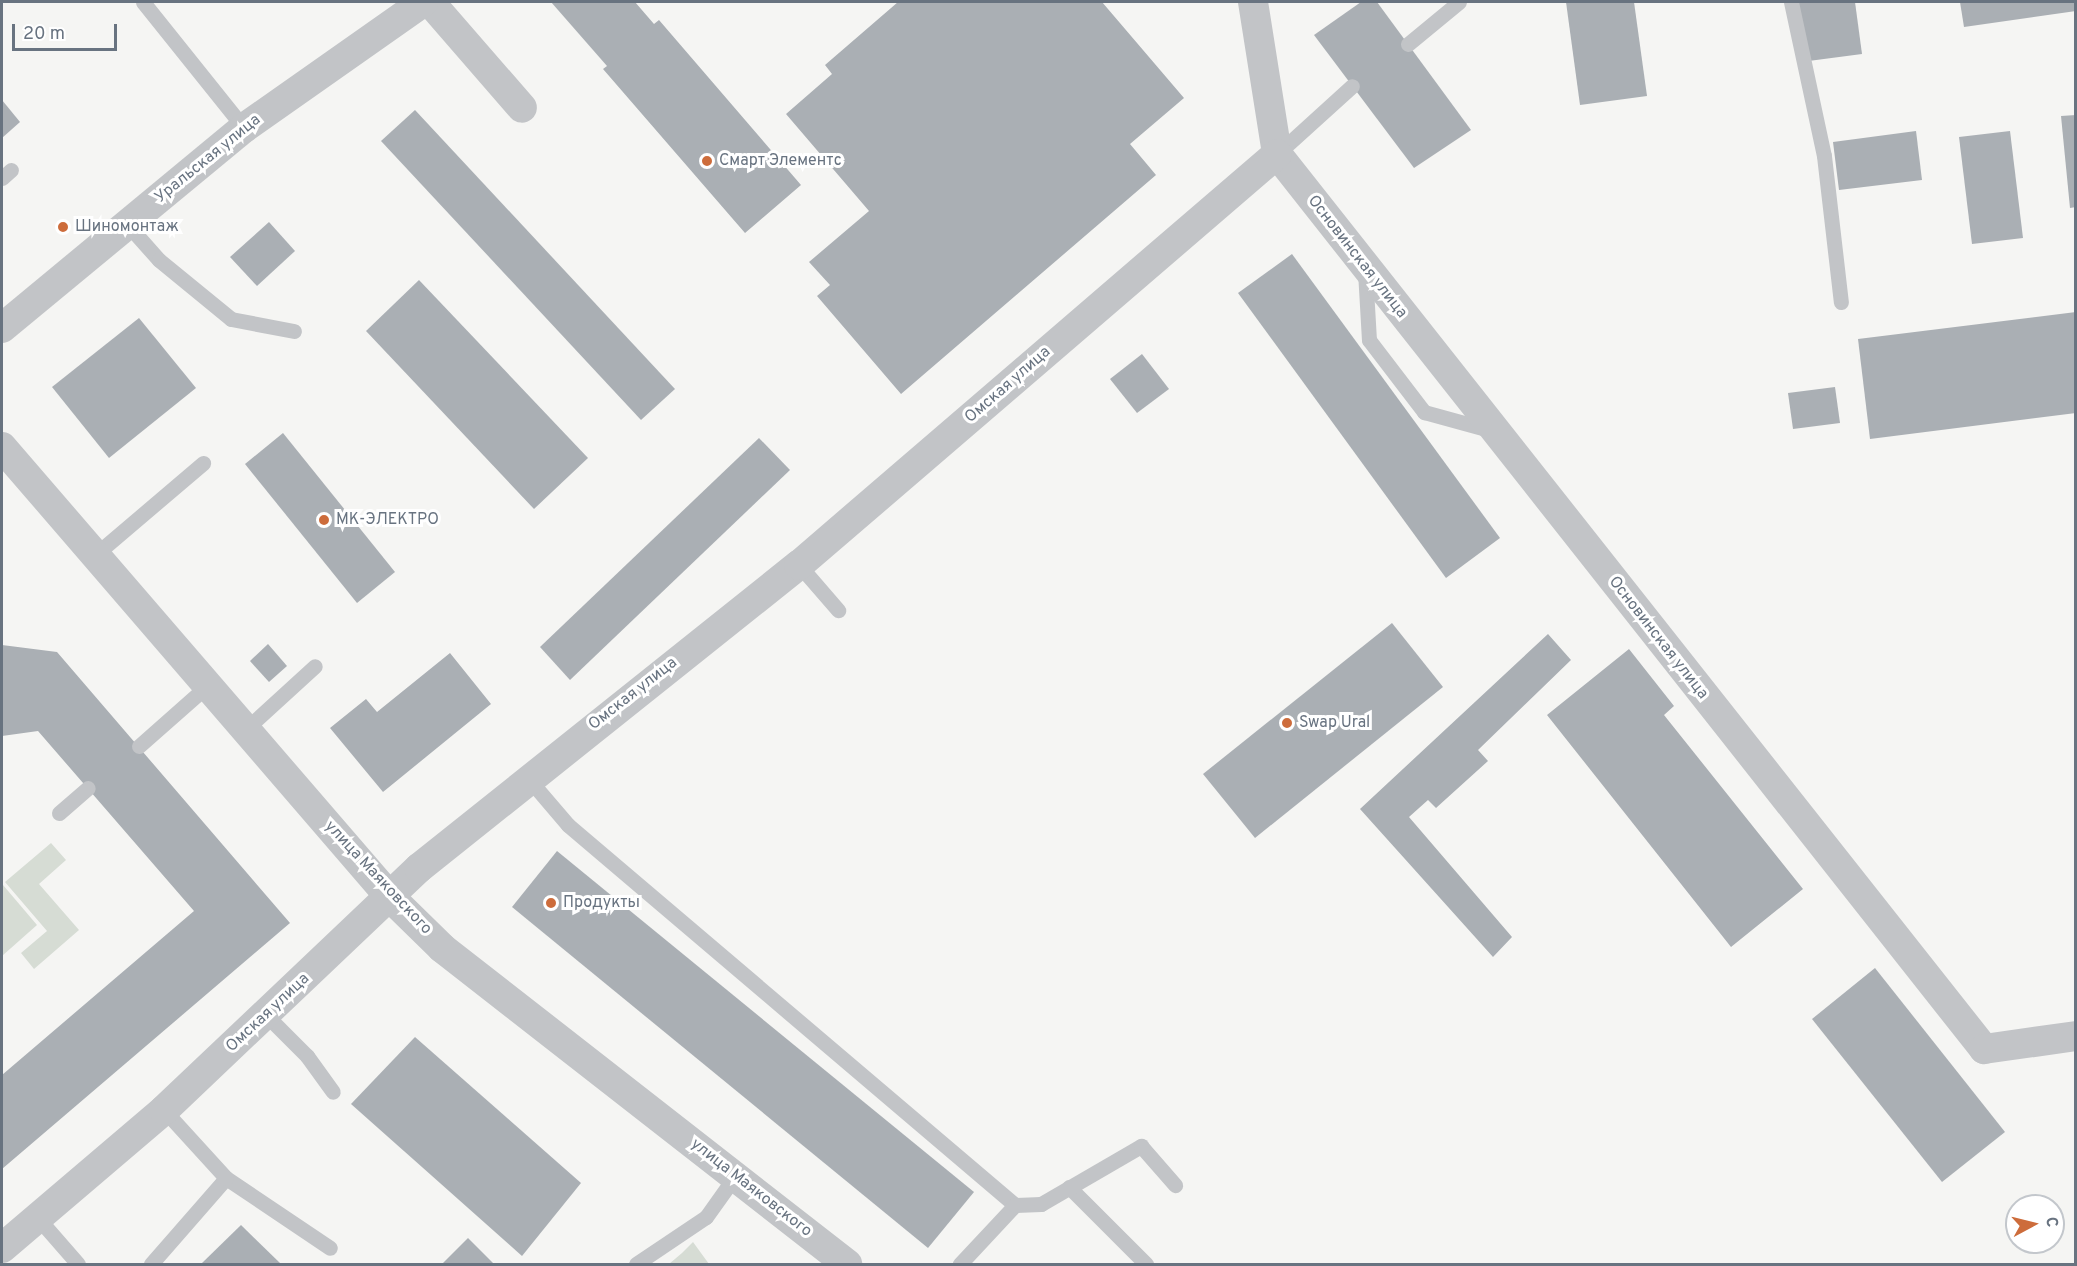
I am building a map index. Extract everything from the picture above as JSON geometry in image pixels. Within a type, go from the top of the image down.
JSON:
[{"type":"street","name":"Уральская улица","points":[[2,328],[244,128],[423,2]]},
{"type":"street","points":[[430,2],[522,108]]},
{"type":"street","points":[[1253,2],[1277,153]]},
{"type":"street","name":"Основинская улица","points":[[1277,153],[1365,268],[1984,1049],[2076,1036]]},
{"type":"street","name":"Омская улица","points":[[2,1248],[164,1110],[390,897],[527,777],[798,565],[1277,153]]},
{"type":"street","name":"улица Маяковского","points":[[2,447],[390,897],[442,948],[736,1175],[847,1264]]},
{"type":"lane","points":[[143,2],[244,128]]},
{"type":"lane","points":[[1408,44],[1459,2]]},
{"type":"lane","points":[[1791,2],[1824,156],[1841,302]]},
{"type":"lane","points":[[1277,153],[1352,86]]},
{"type":"lane","points":[[127,224],[159,260],[231,319],[294,331]]},
{"type":"lane","points":[[1365,268],[1369,340],[1424,412],[1494,431]]},
{"type":"lane","points":[[95,555],[203,463]]},
{"type":"lane","points":[[798,565],[838,610]]},
{"type":"lane","points":[[246,729],[315,666]]},
{"type":"lane","points":[[139,746],[208,685]]},
{"type":"lane","points":[[527,777],[568,825],[1015,1205],[1041,1204],[1141,1146],[1175,1185]]},
{"type":"lane","points":[[59,813],[88,788]]},
{"type":"lane","points":[[266,1015],[307,1056],[333,1092]]},
{"type":"lane","points":[[164,1110],[226,1178],[330,1248]]},
{"type":"lane","points":[[636,1264],[706,1217],[736,1175]]},
{"type":"lane","points":[[151,1264],[226,1178]]},
{"type":"lane","points":[[1069,1187],[1146,1264]]},
{"type":"lane","points":[[965,1263],[1015,1205]]},
{"type":"lane","points":[[37,1217],[78,1264]]},
{"type":"shaded area","points":[[51,843],[66,860],[39,884],[79,930],[34,969],[21,953],[47,931],[5,882]]},
{"type":"shaded area","points":[[2,886],[37,925],[2,956]]},
{"type":"shaded area","points":[[693,1242],[709,1264],[669,1264],[682,1253]]},
{"type":"building","points":[[551,2],[635,2],[654,24],[659,20],[801,185],[745,233],[603,69],[607,66]]},
{"type":"building","points":[[898,2],[1102,2],[1184,98],[1130,144],[1156,175],[901,394],[817,296],[830,285],[809,262],[869,211],[786,114],[832,74],[825,65]]},
{"type":"building","points":[[1361,2],[1377,2],[1471,130],[1414,168],[1314,35]]},
{"type":"building","points":[[1566,2],[1634,2],[1647,96],[1580,105]]},
{"type":"building","points":[[1793,2],[1855,2],[1862,54],[1801,62]]},
{"type":"building","points":[[1960,2],[2076,2],[2076,11],[1964,27]]},
{"type":"building","points":[[2,100],[20,122],[2,138]]},
{"type":"building","points":[[415,110],[675,389],[641,420],[381,141]]},
{"type":"building","points":[[2076,115],[2076,207],[2070,208],[2061,116]]},
{"type":"building","points":[[1916,131],[1922,180],[1839,190],[1833,142]]},
{"type":"building","points":[[2010,131],[2023,238],[1972,244],[1959,137]]},
{"type":"building","points":[[269,222],[295,251],[257,286],[230,257]]},
{"type":"building","points":[[1292,254],[1500,538],[1446,578],[1238,293]]},
{"type":"building","points":[[419,280],[588,458],[534,509],[366,331]]},
{"type":"building","points":[[2076,312],[2076,413],[1870,439],[1858,339]]},
{"type":"building","points":[[139,318],[196,388],[109,458],[52,387]]},
{"type":"building","points":[[1142,354],[1169,389],[1137,413],[1110,379]]},
{"type":"building","points":[[1835,387],[1840,423],[1793,429],[1788,393]]},
{"type":"building","points":[[283,433],[395,572],[357,603],[245,464]]},
{"type":"building","points":[[759,438],[790,470],[570,680],[540,647]]},
{"type":"building","points":[[1392,623],[1443,687],[1255,838],[1203,774]]},
{"type":"building","points":[[1548,634],[1571,660],[1478,750],[1488,761],[1436,808],[1428,800],[1409,817],[1512,937],[1493,957],[1360,809]]},
{"type":"building","points":[[268,644],[287,666],[269,682],[250,661]]},
{"type":"building","points":[[2,645],[57,652],[290,923],[2,1169],[2,1075],[194,911],[38,731],[2,736]]},
{"type":"building","points":[[1629,649],[1674,706],[1664,715],[1803,889],[1731,947],[1547,715]]},
{"type":"building","points":[[450,653],[491,704],[383,792],[330,728],[366,699],[377,712]]},
{"type":"building","points":[[557,851],[974,1192],[928,1248],[512,907]]},
{"type":"building","points":[[1875,968],[2005,1132],[1942,1182],[1812,1019]]},
{"type":"building","points":[[415,1037],[581,1183],[522,1256],[351,1104]]},
{"type":"building","points":[[241,1225],[281,1264],[201,1264]]},
{"type":"building","points":[[468,1238],[494,1264],[442,1264]]},
{"type":"place","name":"Смарт Элементс","points":[[707,161]]},
{"type":"place","name":"Шиномонтаж","points":[[63,227]]},
{"type":"place","name":"МК-ЭЛЕКТРО","points":[[324,520]]},
{"type":"place","name":"Swap Ural","points":[[1287,723]]},
{"type":"place","name":"Продукты","points":[[551,903]]}]
